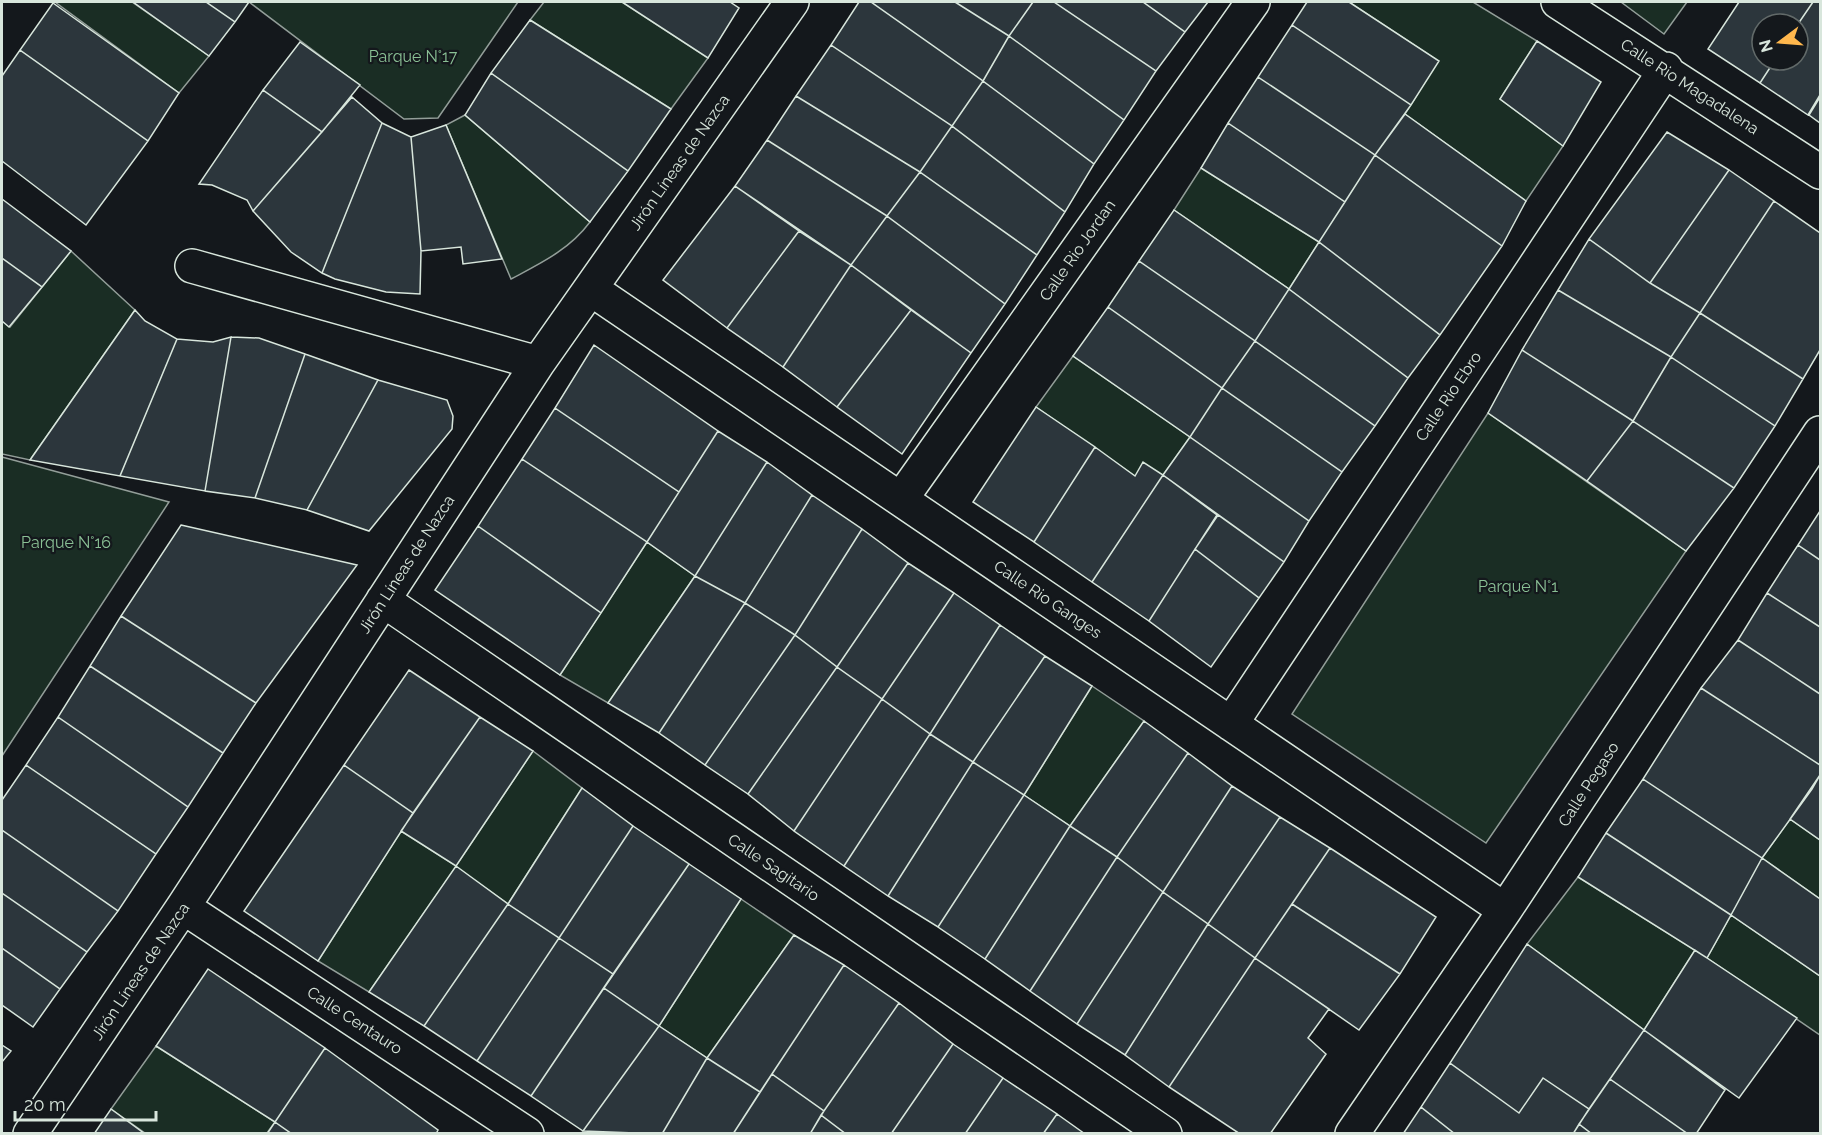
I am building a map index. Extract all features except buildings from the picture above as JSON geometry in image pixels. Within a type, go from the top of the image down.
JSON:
[{"type":"street","name":"Jirón Líneas de Nazca","points":[[30,1134],[183,907],[538,363],[792,2]]},
{"type":"street","name":"Calle Rio Jordan","points":[[901,499],[1253,2]]},
{"type":"street","name":"Calle Rio Magadalena","points":[[1558,2],[1666,69],[1821,172]]},
{"type":"street","name":"Calle Rio Ebro","points":[[1231,724],[1666,69]]},
{"type":"street","points":[[192,266],[538,363]]},
{"type":"street","name":"Calle Rio Ganges","points":[[591,289],[1505,910]]},
{"type":"street","name":"Calle Pegaso","points":[[1352,1134],[1505,910],[1821,433]]},
{"type":"street","name":"Calle Sagitario","points":[[383,600],[1166,1134]]},
{"type":"street","name":"Calle Centauro","points":[[183,907],[494,1125],[527,1134]]},
{"type":"green space","points":[[55,2],[132,2],[209,56],[179,93]]},
{"type":"green space","name":"Parque N°17","points":[[249,2],[518,2],[438,118],[404,119]]},
{"type":"green space","points":[[544,2],[622,2],[708,58],[671,109],[530,20]]},
{"type":"green space","points":[[1349,2],[1473,2],[1537,41],[1500,99],[1563,146],[1526,201],[1405,114],[1438,61]]},
{"type":"green space","points":[[1621,2],[1687,2],[1664,34]]},
{"type":"green space","points":[[465,115],[590,222],[564,248],[511,279],[446,125]]},
{"type":"green space","points":[[1201,168],[1319,242],[1289,289],[1174,210]]},
{"type":"green space","points":[[71,251],[135,310],[30,460],[2,454],[2,321],[10,327]]},
{"type":"green space","points":[[1073,356],[1190,437],[1163,475],[1135,476],[1036,407]]},
{"type":"green space","name":"Parque N°1","points":[[1488,413],[1686,551],[1486,843],[1292,714]]},
{"type":"green space","name":"Parque N°16","points":[[2,457],[169,502],[2,756]]},
{"type":"green space","points":[[647,542],[695,576],[608,703],[560,675]]},
{"type":"green space","points":[[1092,686],[1144,721],[1070,826],[1024,795]]},
{"type":"green space","points":[[533,751],[582,788],[508,904],[456,867],[369,992],[318,961],[401,831],[456,866]]},
{"type":"green space","points":[[1790,819],[1820,840],[1820,899],[1762,858]]},
{"type":"green space","points":[[1578,877],[1695,950],[1644,1030],[1527,944]]},
{"type":"green space","points":[[741,899],[794,935],[707,1058],[659,1026]]},
{"type":"green space","points":[[1731,915],[1820,976],[1820,1035],[1707,958]]},
{"type":"green space","points":[[156,1046],[275,1122],[267,1133],[145,1133],[111,1109]]}]
